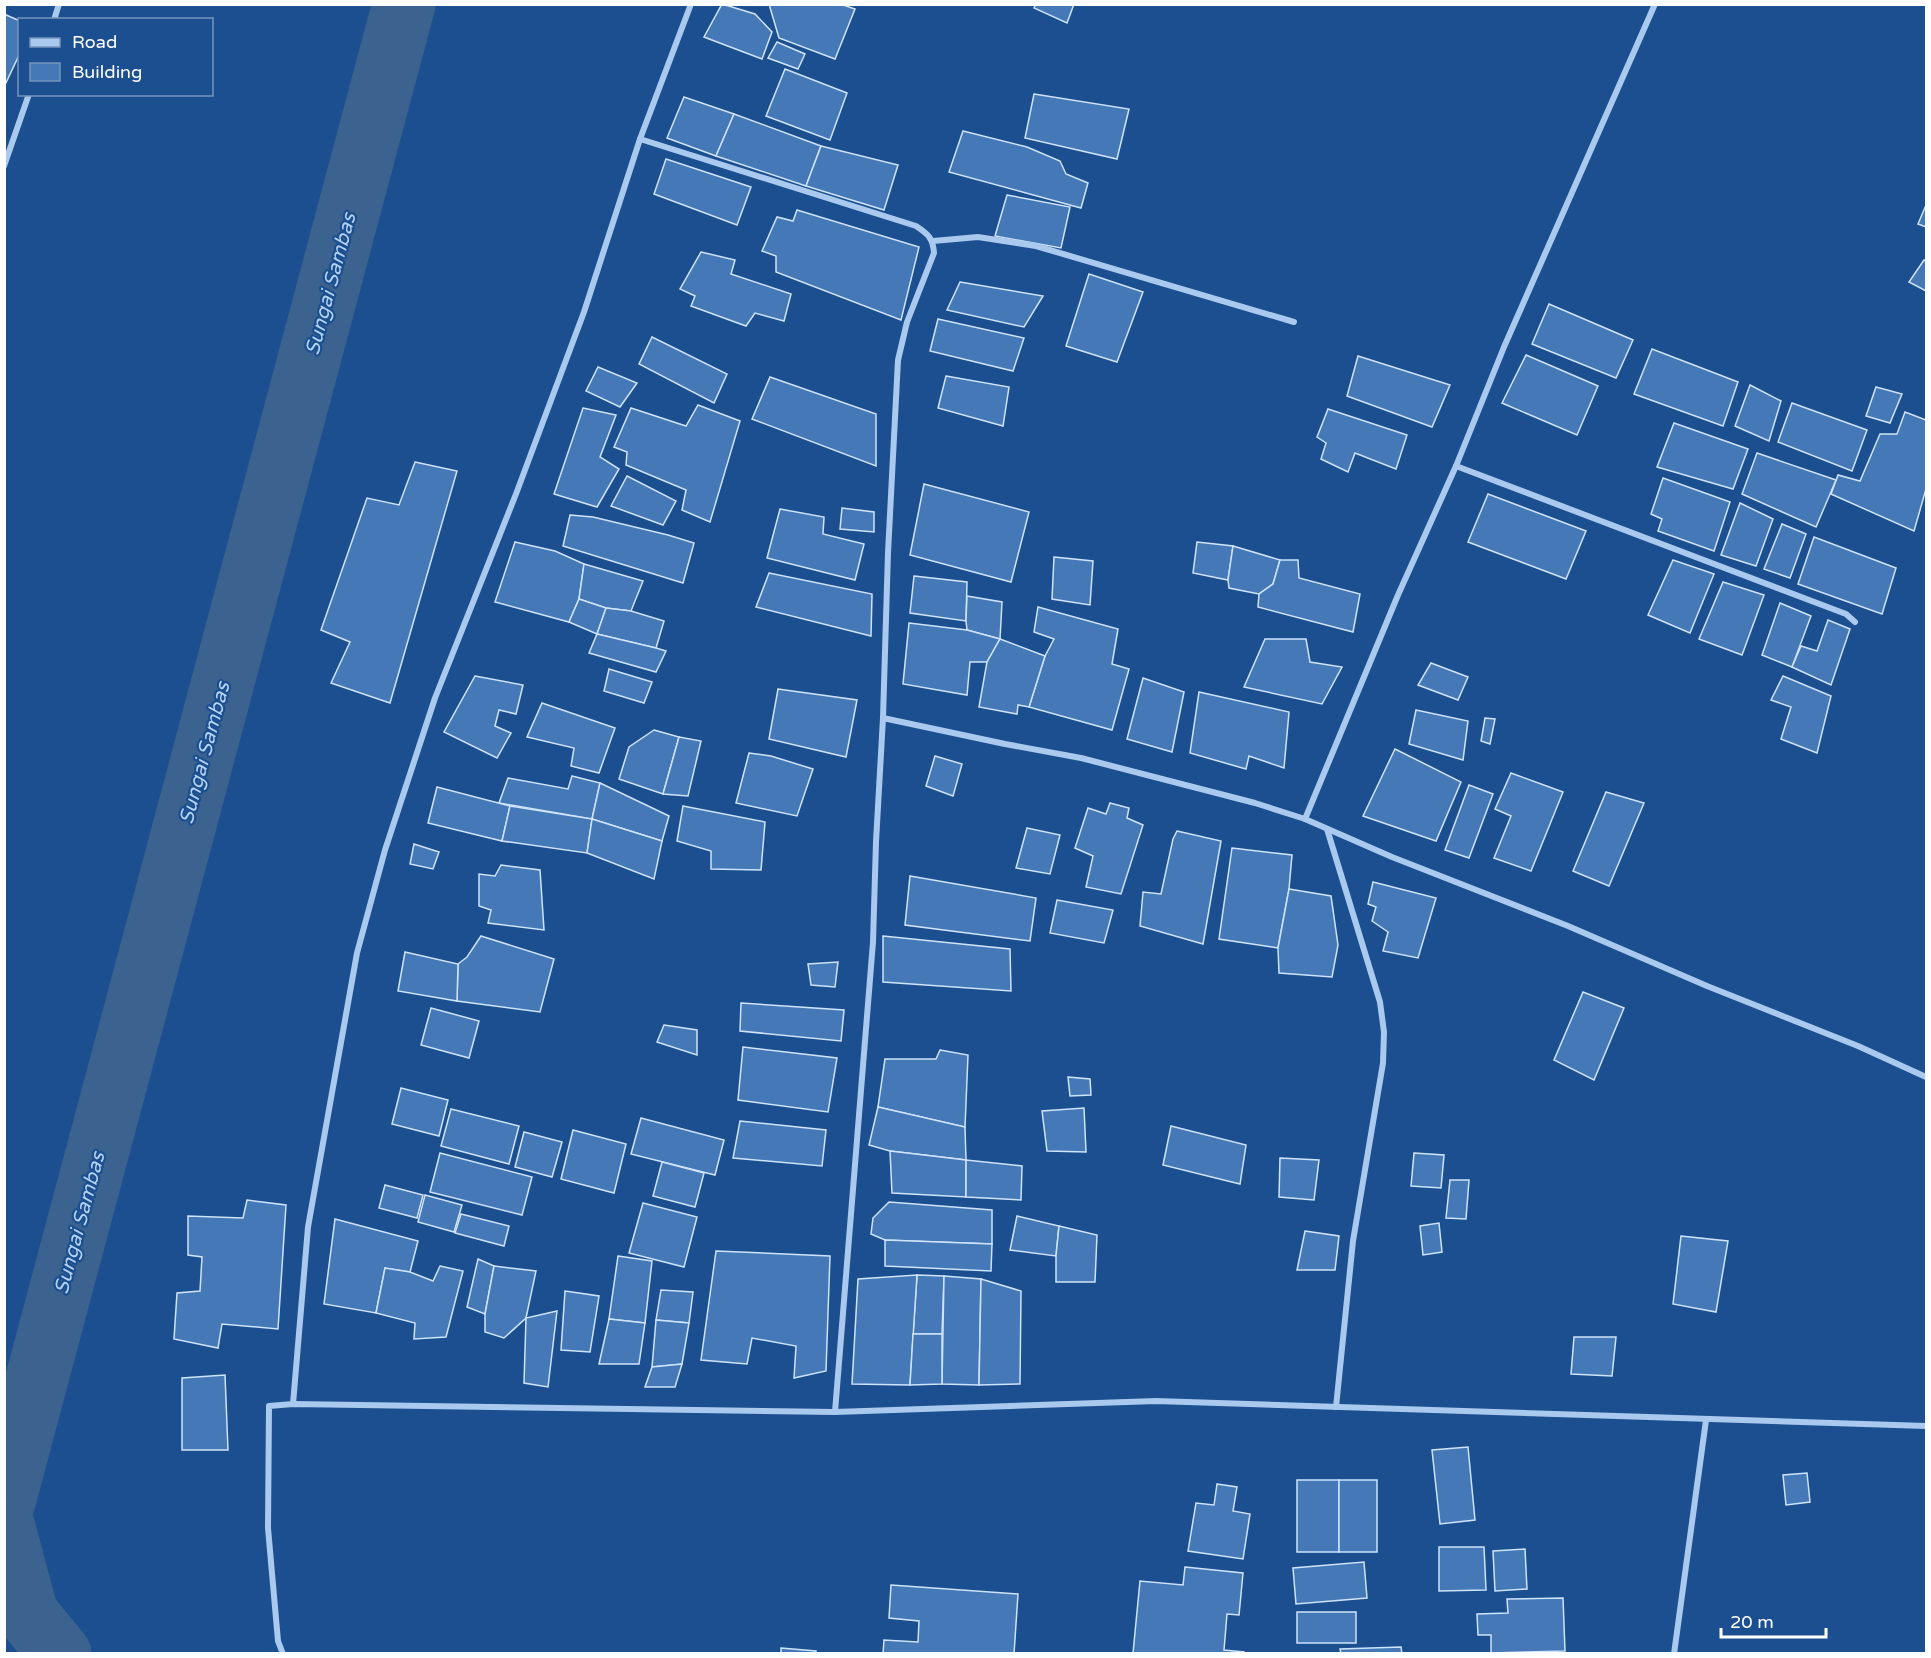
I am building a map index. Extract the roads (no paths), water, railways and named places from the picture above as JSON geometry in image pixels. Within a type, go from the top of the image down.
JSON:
[{"type":"street","points":[[293,1404],[308,1227],[357,953],[385,850],[435,698],[516,494],[584,312],[640,139],[691,4]]},
{"type":"street","points":[[1305,819],[1398,595],[1655,4]]},
{"type":"street","points":[[4,166],[28,96]]},
{"type":"street","points":[[640,139],[916,226],[929,234],[933,241],[934,253],[908,322],[898,360],[873,942],[835,1412]]},
{"type":"street","points":[[933,241],[978,237],[1036,246],[1294,322]]},
{"type":"street","points":[[1456,466],[1846,614],[1855,622]]},
{"type":"street","points":[[883,718],[1081,758],[1255,803],[1305,819],[1392,857],[1568,926],[1707,986],[1858,1046],[1926,1077]]},
{"type":"street","points":[[1327,829],[1380,1002],[1384,1032],[1383,1064],[1353,1241],[1336,1407]]},
{"type":"street","points":[[283,1653],[278,1641],[268,1528],[269,1406],[293,1404],[835,1412],[1156,1401],[1926,1426]]},
{"type":"street","points":[[1674,1653],[1706,1420]]},
{"type":"waterway","name":"Sungai Sambas","points":[[4,1502],[404,4]]},
{"type":"waterway","points":[[4,1528],[27,1614],[60,1654]]}]
